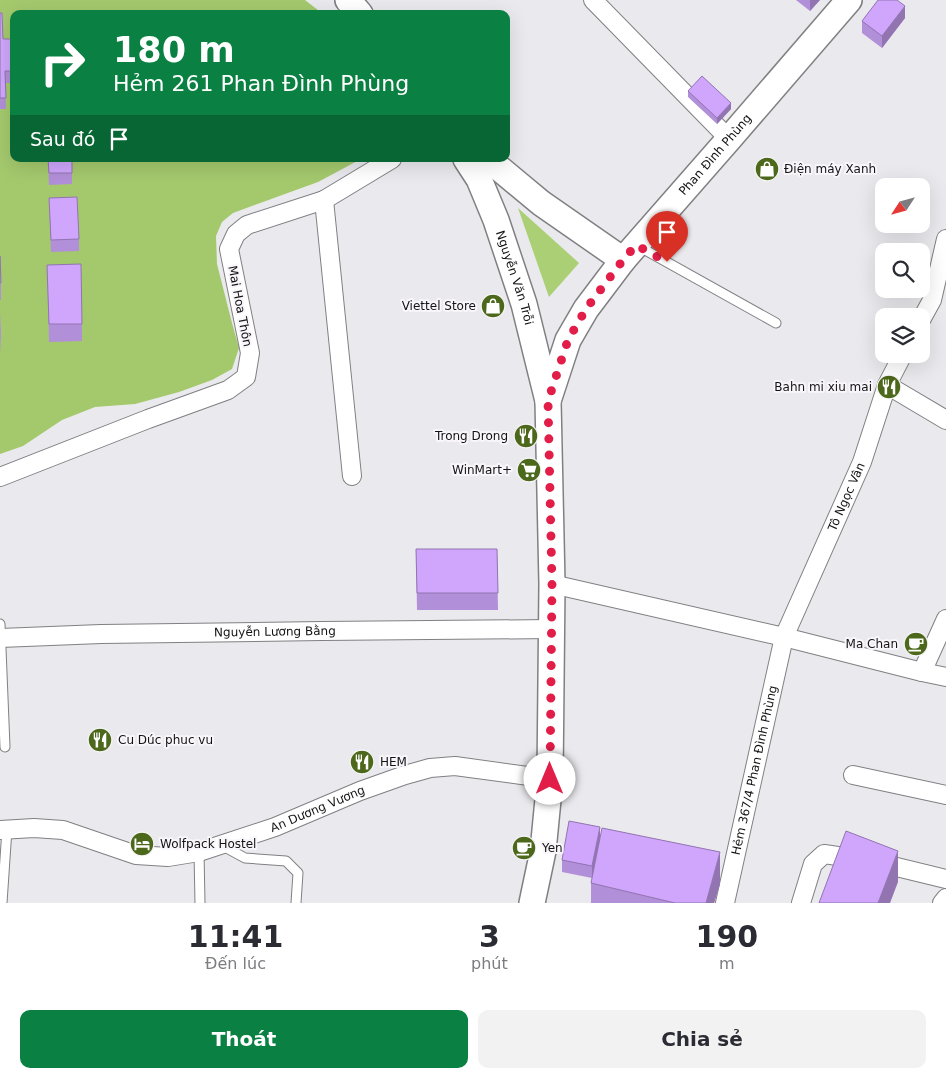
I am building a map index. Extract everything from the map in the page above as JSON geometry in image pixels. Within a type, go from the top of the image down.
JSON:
[{"type":"main road","points":[[348,0],[357,10]]},
{"type":"main road","name":"Phan Đình Phùng","points":[[532,903],[543,851],[550,779],[552,584],[548,401],[568,340],[586,309],[629,252],[850,0]]},
{"type":"main road","name":"Nguyễn Văn Trỗi","points":[[468,162],[479,180],[496,220],[524,304],[548,401]]},
{"type":"main road","points":[[492,162],[541,203],[629,252]]},
{"type":"street","points":[[593,0],[729,139]]},
{"type":"street","name":"Mai Hoa Thôn","points":[[0,477],[228,390],[246,377],[250,353],[229,249],[236,234],[247,225],[324,200],[387,162]]},
{"type":"street","points":[[324,200],[352,476]]},
{"type":"street","points":[[928,308],[932,300],[946,239]]},
{"type":"street","name":"Tô Ngọc Vân","points":[[784,636],[862,462],[887,385],[898,363]]},
{"type":"street","points":[[887,385],[946,420]]},
{"type":"street","points":[[552,584],[784,636],[922,672],[946,676]]},
{"type":"street","points":[[922,672],[946,619]]},
{"type":"street","name":"Nguyễn Lương Bằng","points":[[0,633],[100,634],[551,630]]},
{"type":"street","name":"Hẻm 367/4 Phan Đình Phùng","points":[[725,903],[784,636]]},
{"type":"street","name":"An Dương Vương","points":[[4,830],[34,828],[63,830],[136,855],[168,857],[199,852],[275,827],[360,791],[430,768],[455,766],[550,779]]},
{"type":"street","points":[[853,775],[946,796]]},
{"type":"street","points":[[801,903],[813,864],[824,854],[872,861],[946,879]]},
{"type":"street","points":[[942,903],[946,898]]},
{"type":"lane","points":[[629,252],[776,323]]},
{"type":"lane","points":[[0,633],[5,747]]},
{"type":"lane","points":[[2,903],[4,830]]},
{"type":"lane","points":[[220,845],[245,858],[286,861],[298,873],[296,903]]},
{"type":"lane","points":[[199,852],[200,903]]},
{"type":"green space","points":[[0,0],[305,0],[318,10],[10,10],[10,162],[355,162],[318,182],[233,213],[222,222],[216,236],[217,264],[239,348],[232,369],[212,380],[179,392],[135,404],[95,407],[62,420],[23,446],[0,454]]},
{"type":"green space","points":[[518,208],[579,263],[549,297]]},
{"type":"building","points":[[878,0],[897,0],[905,6],[882,36],[862,21]]},
{"type":"building","points":[[0,13],[2,13],[3,39],[10,39],[10,71],[5,71],[6,98],[0,98]]},
{"type":"building","points":[[702,76],[731,103],[717,118],[688,91]]},
{"type":"building","points":[[48,162],[72,162],[72,173],[49,173]]},
{"type":"building","points":[[77,197],[79,239],[51,240],[49,198]]},
{"type":"building","points":[[81,264],[82,324],[49,324],[47,265]]},
{"type":"building","points":[[416,549],[497,549],[498,593],[417,593]]},
{"type":"building","points":[[569,821],[600,827],[592,866],[562,860]]},
{"type":"building","points":[[602,828],[720,852],[706,903],[675,903],[591,883]]},
{"type":"building","points":[[846,831],[898,851],[878,903],[819,903]]},
{"type":"place","name":"Điện máy Xanh","points":[[767,169]]},
{"type":"place","name":"Viettel Store","points":[[493,306]]},
{"type":"place","name":"Bahn mi xiu mai","points":[[889,387]]},
{"type":"place","name":"Trong Drong","points":[[526,436]]},
{"type":"place","name":"WinMart+","points":[[529,470]]},
{"type":"place","name":"Ma Chan","points":[[916,644]]},
{"type":"place","name":"Cu Dúc phuc vu","points":[[100,740]]},
{"type":"place","name":"HEM","points":[[362,762]]},
{"type":"place","name":"Wolfpack Hostel","points":[[142,844]]},
{"type":"place","name":"Yen","points":[[524,848]]},
{"type":"route","points":[[550,779],[552,584],[548,401],[568,340],[586,309],[623,260],[636,245],[667,262]]}]
